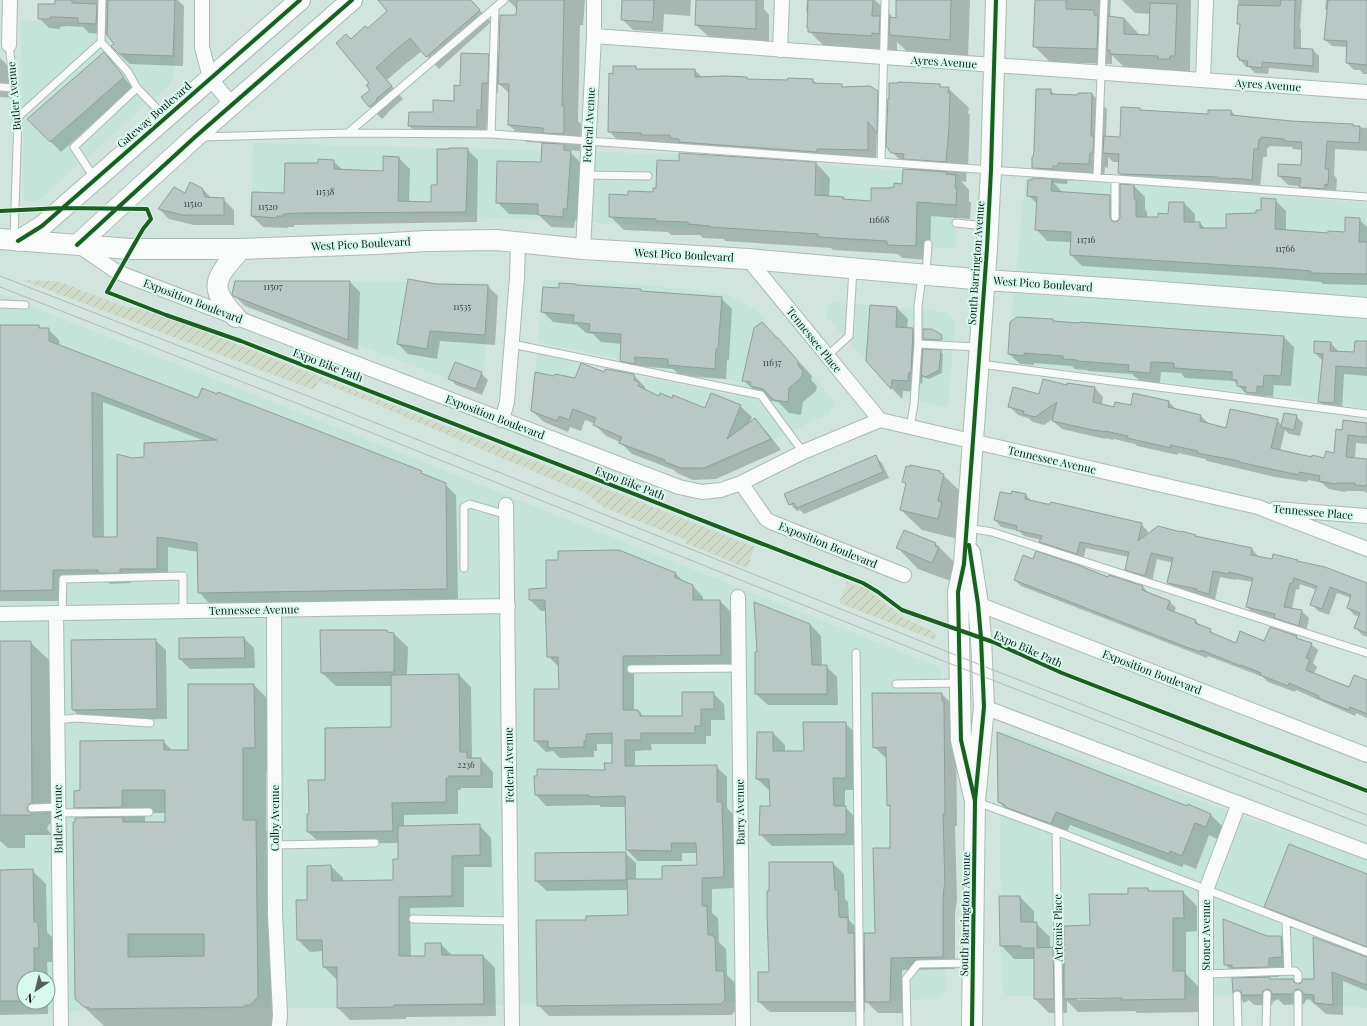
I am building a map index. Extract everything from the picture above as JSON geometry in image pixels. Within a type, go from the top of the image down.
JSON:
[{"type":"main road","name":"Gateway Boulevard","points":[[11,240],[42,226],[300,0]]},
{"type":"main road","points":[[77,245],[195,137],[352,0]]},
{"type":"main road","name":"South Barrington Avenue","points":[[975,801],[961,740],[958,592],[964,564],[988,226],[996,0]]},
{"type":"main road","name":"West Pico Boulevard","points":[[11,240],[131,249],[241,249],[496,240],[583,249],[748,259],[984,280],[1367,308]]},
{"type":"main road","points":[[236,317],[225,306],[217,288],[218,279],[223,268],[241,249]]},
{"type":"main road","name":"South Barrington Avenue","points":[[966,528],[978,604],[984,707],[975,801],[972,1026]]},
{"type":"main road","points":[[961,740],[973,716],[984,707]]},
{"type":"street","name":"Butler Avenue","points":[[9,45],[10,0]]},
{"type":"street","points":[[202,0],[202,47],[210,78],[232,105]]},
{"type":"street","name":"Federal Avenue","points":[[583,249],[594,36],[594,0]]},
{"type":"street","points":[[780,50],[782,0]]},
{"type":"street","points":[[1203,80],[1206,0]]},
{"type":"street","name":"Ayres Avenue","points":[[594,36],[1367,92]]},
{"type":"street","points":[[502,420],[507,402],[517,277],[518,242]]},
{"type":"street","name":"Exposition Boulevard","points":[[77,245],[117,272],[679,487],[702,492],[721,490],[741,483],[766,519],[771,522],[904,575]]},
{"type":"street","name":"Tennessee Place","points":[[748,259],[880,420]]},
{"type":"street","points":[[741,483],[803,452],[880,420]]},
{"type":"street","name":"Tennessee Avenue","points":[[880,420],[1258,507],[1367,549]]},
{"type":"street","name":"Tennessee Place","points":[[1258,507],[1367,516]]},
{"type":"street","name":"Federal Avenue","points":[[507,510],[512,1026]]},
{"type":"street","points":[[964,564],[970,595],[978,604]]},
{"type":"street","name":"Barry Avenue","points":[[738,597],[743,1026]]},
{"type":"street","name":"Exposition Boulevard","points":[[978,604],[1367,755]]},
{"type":"street","name":"Tennessee Avenue","points":[[0,614],[508,606]]},
{"type":"street","name":"Colby Avenue","points":[[274,610],[275,914],[280,1015],[279,1026]]},
{"type":"street","name":"Butler Avenue","points":[[59,613],[57,720],[61,1026]]},
{"type":"street","points":[[984,707],[1367,852]]},
{"type":"street","name":"Stoner Avenue","points":[[1206,1026],[1206,890],[1239,803]]},
{"type":"lane","points":[[102,0],[101,42],[128,72],[137,88],[165,118]]},
{"type":"lane","points":[[348,133],[504,0]]},
{"type":"lane","points":[[881,162],[885,0]]},
{"type":"lane","points":[[1097,178],[1104,0]]},
{"type":"lane","points":[[491,134],[495,8]]},
{"type":"lane","points":[[18,117],[101,42]]},
{"type":"lane","name":"Butler Avenue","points":[[9,45],[18,117],[11,240]]},
{"type":"lane","points":[[0,87],[14,88]]},
{"type":"lane","points":[[95,179],[74,147],[137,88]]},
{"type":"lane","points":[[195,137],[348,133],[491,134],[1367,197]]},
{"type":"lane","points":[[587,175],[648,176]]},
{"type":"lane","points":[[1115,179],[1115,217]]},
{"type":"lane","points":[[956,223],[988,226]]},
{"type":"lane","points":[[910,428],[914,404],[918,344],[918,306],[928,244]]},
{"type":"lane","points":[[827,356],[848,336],[854,268]]},
{"type":"lane","points":[[0,304],[25,305]]},
{"type":"lane","points":[[512,344],[761,395],[803,452]]},
{"type":"lane","points":[[918,344],[979,356],[1367,414]]},
{"type":"lane","points":[[464,568],[464,507],[470,504],[507,510]]},
{"type":"lane","points":[[966,528],[992,532],[1367,653]]},
{"type":"lane","points":[[59,613],[63,579],[183,576],[183,611]]},
{"type":"lane","points":[[856,653],[860,1026]]},
{"type":"lane","points":[[631,669],[739,668]]},
{"type":"lane","points":[[896,684],[960,683]]},
{"type":"lane","points":[[57,720],[75,718],[150,723]]},
{"type":"lane","points":[[975,801],[1367,952]]},
{"type":"lane","points":[[32,808],[149,812]]},
{"type":"lane","name":"Artemis Place","points":[[1056,831],[1059,1026]]},
{"type":"lane","points":[[275,845],[375,843]]},
{"type":"lane","points":[[412,920],[511,921]]},
{"type":"lane","points":[[1286,921],[1288,971]]},
{"type":"lane","points":[[907,1026],[906,979],[918,964],[973,963]]},
{"type":"lane","points":[[1206,974],[1267,976],[1288,971],[1295,971],[1298,974],[1298,979]]},
{"type":"lane","points":[[1266,1026],[1267,994]]},
{"type":"lane","points":[[1298,994],[1298,1026]]},
{"type":"lane","points":[[1237,995],[1238,1026]]},
{"type":"shaded area","points":[[20,20],[177,27],[174,74],[170,84],[37,202],[24,200]]},
{"type":"shaded area","points":[[253,143],[712,155],[709,229],[471,216],[251,218]]},
{"type":"shaded area","points":[[821,164],[959,175],[955,249],[887,245],[816,237]]},
{"type":"shaded area","points":[[1026,177],[1367,203],[1367,408],[1007,361]]},
{"type":"shaded area","points":[[542,279],[642,285],[727,294],[756,311],[834,401],[829,414],[708,469],[683,471],[617,444],[645,377],[736,396],[740,382],[637,363],[538,342]]},
{"type":"shaded area","points":[[22,280],[57,281],[123,306],[141,309],[195,328],[755,547],[747,568],[685,543],[686,540],[603,507],[587,494],[383,407],[318,381],[314,390]]},
{"type":"shaded area","points":[[234,280],[491,283],[482,392],[231,296]]},
{"type":"shaded area","points":[[0,294],[941,668],[945,990],[939,999],[0,1012]]},
{"type":"shaded area","points":[[830,302],[946,312],[952,317],[955,322],[948,407],[898,397],[826,316]]},
{"type":"shaded area","points":[[538,353],[580,361],[561,422],[530,411]]},
{"type":"shaded area","points":[[847,582],[865,588],[904,618],[928,629],[936,635],[935,640],[839,603]]},
{"type":"shaded area","points":[[999,730],[1367,860],[1367,1008],[1219,995],[1008,996],[1002,989]]},
{"type":"building","points":[[55,0],[72,0],[72,3],[97,4],[96,24],[78,23],[78,18],[50,17],[50,19],[38,19],[38,4],[55,4]]},
{"type":"building","points":[[108,0],[175,0],[173,56],[119,54],[111,46],[114,44],[107,35]]},
{"type":"building","points":[[378,0],[471,0],[480,10],[426,57],[410,38],[391,54],[376,68],[392,86],[369,107],[361,97],[370,90],[366,85],[369,83],[336,43],[346,34],[351,39],[365,26],[368,28],[387,11]]},
{"type":"building","points":[[517,0],[564,0],[562,106],[564,106],[564,134],[543,133],[543,128],[508,125],[509,84],[498,84],[500,15],[516,15]]},
{"type":"building","points":[[622,0],[654,0],[653,22],[621,20]]},
{"type":"building","points":[[696,0],[756,0],[756,29],[695,25]]},
{"type":"building","points":[[808,0],[873,0],[872,16],[880,16],[879,34],[872,33],[872,36],[808,32]]},
{"type":"building","points":[[896,0],[951,0],[950,40],[889,35],[890,17],[896,18]]},
{"type":"building","points":[[1035,0],[1066,0],[1066,9],[1094,10],[1094,15],[1098,16],[1097,49],[1033,47]]},
{"type":"building","points":[[1281,0],[1295,0],[1294,48],[1313,49],[1313,66],[1262,62],[1262,68],[1247,66],[1248,61],[1239,60],[1239,57],[1237,57],[1240,24],[1237,24],[1238,5],[1280,6]]},
{"type":"building","points":[[1328,0],[1367,0],[1367,65],[1346,63],[1347,41],[1324,40]]},
{"type":"building","points":[[1150,3],[1177,4],[1175,56],[1170,56],[1170,59],[1158,59],[1158,56],[1110,54],[1110,50],[1107,50],[1108,16],[1124,18],[1124,34],[1149,35]]},
{"type":"building","points":[[104,52],[124,77],[50,142],[27,119]]},
{"type":"building","points":[[461,53],[489,54],[488,83],[482,83],[481,110],[477,110],[477,127],[408,126],[409,112],[433,112],[433,100],[454,101],[454,85],[460,86]]},
{"type":"building","points":[[613,66],[636,66],[636,69],[695,69],[695,77],[725,76],[747,77],[747,79],[813,79],[813,83],[842,84],[842,87],[870,86],[878,91],[877,133],[868,122],[868,150],[817,149],[817,152],[679,142],[679,139],[670,138],[670,135],[641,135],[641,133],[608,132],[609,73],[613,74]]},
{"type":"building","points":[[889,83],[940,84],[940,87],[949,87],[949,128],[946,162],[903,159],[904,154],[891,153],[886,146]]},
{"type":"building","points":[[1036,89],[1051,89],[1051,94],[1078,95],[1078,93],[1092,93],[1091,136],[1094,136],[1093,153],[1090,153],[1089,164],[1058,163],[1058,166],[1053,166],[1053,169],[1032,168]]},
{"type":"building","points":[[1121,107],[1140,108],[1140,110],[1208,114],[1208,110],[1231,110],[1231,115],[1291,121],[1353,124],[1353,126],[1360,126],[1359,143],[1327,141],[1325,169],[1329,169],[1328,185],[1325,184],[1325,189],[1299,187],[1301,178],[1278,176],[1278,164],[1301,165],[1302,142],[1261,137],[1261,140],[1259,139],[1258,149],[1254,149],[1252,180],[1218,177],[1120,174],[1118,173],[1119,154],[1103,153],[1104,136],[1120,137]]},
{"type":"building","points":[[542,143],[564,144],[564,150],[571,151],[567,209],[563,209],[563,217],[538,215],[538,204],[496,203],[497,161],[541,162]]},
{"type":"building","points":[[468,148],[466,212],[300,213],[284,214],[283,216],[277,216],[277,218],[251,216],[252,192],[284,193],[285,163],[318,163],[318,159],[334,160],[334,169],[383,171],[383,156],[399,157],[398,201],[431,202],[431,185],[437,185],[437,149]]},
{"type":"building","points":[[679,153],[816,162],[815,195],[871,201],[871,188],[889,188],[894,187],[894,183],[902,184],[903,169],[946,172],[946,174],[956,175],[956,205],[917,202],[916,246],[887,245],[887,241],[818,237],[818,234],[710,227],[688,224],[688,222],[656,221],[656,219],[609,217],[609,194],[628,195],[628,191],[653,192],[653,188],[656,188],[657,160],[679,161]]},
{"type":"building","points":[[1032,178],[1052,179],[1051,191],[1110,195],[1110,217],[1112,221],[1115,222],[1118,221],[1120,217],[1120,184],[1134,185],[1136,217],[1158,217],[1158,213],[1168,214],[1169,202],[1184,202],[1184,222],[1200,222],[1200,228],[1226,228],[1226,214],[1256,213],[1256,210],[1261,210],[1261,198],[1276,199],[1275,229],[1328,233],[1328,231],[1345,232],[1345,217],[1360,218],[1359,242],[1367,242],[1367,274],[1311,273],[1311,271],[1274,268],[1070,255],[1071,232],[1035,230],[1037,197],[1027,196],[1028,180],[1032,180]]},
{"type":"building","points":[[190,182],[202,188],[205,197],[224,198],[224,215],[183,215],[158,209],[174,187],[185,193]]},
{"type":"building","points":[[408,279],[436,284],[488,285],[485,335],[430,331],[427,349],[397,344]]},
{"type":"building","points":[[235,281],[350,281],[348,340],[233,296],[232,294]]},
{"type":"building","points":[[559,283],[722,297],[715,369],[668,365],[668,359],[635,357],[635,364],[620,361],[621,334],[589,332],[590,324],[573,322],[574,315],[541,312],[543,287],[559,288]]},
{"type":"building","points":[[870,305],[897,307],[896,327],[913,328],[911,373],[909,372],[908,381],[892,380],[891,389],[866,361]]},
{"type":"building","points":[[1017,317],[1053,319],[1053,321],[1079,323],[1284,336],[1281,376],[1264,375],[1263,387],[1257,386],[1257,393],[1245,392],[1246,387],[1237,386],[1237,380],[1232,380],[1232,372],[1174,368],[1174,363],[1151,362],[1150,373],[1128,371],[1129,365],[1077,361],[1063,359],[1063,356],[1024,353],[1024,356],[1008,354],[1010,322]]},
{"type":"building","points":[[762,322],[798,361],[798,365],[803,371],[802,377],[789,388],[788,402],[774,400],[763,389],[750,386],[751,382],[742,381],[754,328]]},
{"type":"building","points":[[0,325],[39,325],[39,328],[49,328],[49,341],[198,398],[202,388],[217,394],[218,392],[422,471],[421,473],[446,483],[447,589],[198,593],[197,543],[157,537],[157,569],[120,569],[120,573],[98,573],[98,570],[53,570],[53,590],[0,591]],"holes":[[[92,392],[217,440],[144,443],[144,457],[132,458],[117,454],[117,537],[93,537]]]},
{"type":"building","points":[[923,329],[932,329],[942,335],[941,340],[923,339]]},
{"type":"building","points":[[1314,341],[1331,342],[1330,351],[1354,352],[1355,341],[1367,341],[1367,368],[1336,366],[1334,403],[1318,402],[1323,354],[1314,353]]},
{"type":"building","points":[[923,349],[941,350],[939,370],[926,377],[921,375]]},
{"type":"building","points":[[455,362],[482,372],[476,389],[448,379]]},
{"type":"building","points":[[581,363],[604,372],[605,369],[634,374],[634,380],[639,382],[638,386],[659,396],[660,393],[672,398],[673,395],[705,408],[711,393],[741,405],[727,439],[755,418],[771,439],[704,468],[681,468],[665,462],[665,460],[619,443],[622,437],[593,425],[596,418],[573,409],[569,420],[559,416],[557,421],[531,411],[535,372],[575,378]]},
{"type":"building","points":[[1043,379],[1067,385],[1067,383],[1095,387],[1093,402],[1114,407],[1115,402],[1131,405],[1133,393],[1169,401],[1168,407],[1201,415],[1200,421],[1226,428],[1230,409],[1278,419],[1271,448],[1312,457],[1312,455],[1324,458],[1326,451],[1334,453],[1336,429],[1342,430],[1343,420],[1367,423],[1367,437],[1348,435],[1346,457],[1367,459],[1367,484],[1366,486],[1355,485],[1355,483],[1335,484],[1319,481],[1320,476],[1299,472],[1299,475],[1197,453],[1198,451],[1170,445],[1171,448],[1127,438],[1128,436],[1052,421],[1057,402],[1035,417],[1023,414],[1024,411],[1008,407],[1013,387],[1039,394]]},
{"type":"building","points":[[1284,413],[1297,415],[1294,430],[1281,427]]},
{"type":"building","points":[[876,455],[883,472],[797,508],[794,503],[789,505],[784,494]]},
{"type":"building","points":[[910,465],[940,471],[940,473],[944,474],[938,501],[942,502],[938,519],[900,510],[906,483],[902,482],[906,466],[910,467]]},
{"type":"building","points":[[1012,491],[1026,494],[1025,499],[1047,504],[1050,504],[1051,502],[1142,523],[1138,541],[1158,526],[1196,535],[1195,536],[1252,548],[1251,555],[1272,559],[1273,554],[1325,567],[1367,583],[1367,633],[1354,628],[1360,613],[1347,608],[1351,595],[1330,587],[1322,609],[1310,605],[1317,586],[1294,578],[1292,584],[1290,583],[1284,607],[1302,610],[1299,626],[1274,618],[1275,614],[1246,607],[1253,578],[1229,572],[1229,574],[1213,571],[1209,594],[1197,591],[1197,589],[1167,583],[1173,558],[1151,553],[1145,576],[1125,570],[1129,552],[1080,542],[1077,554],[1039,542],[1042,536],[1016,530],[1017,526],[994,520],[1000,492],[1011,494]]},
{"type":"building","points":[[904,530],[936,543],[935,546],[939,547],[932,563],[896,548]]},
{"type":"building","points":[[619,550],[676,573],[674,577],[693,585],[693,600],[720,600],[721,655],[623,656],[623,710],[638,710],[638,712],[640,712],[640,716],[682,716],[682,692],[714,692],[714,709],[701,709],[701,726],[695,726],[695,733],[641,733],[641,740],[625,740],[625,766],[717,765],[717,802],[722,802],[724,877],[702,878],[702,906],[707,906],[708,935],[713,935],[713,937],[715,937],[716,971],[724,971],[725,1000],[721,1004],[537,1006],[536,920],[586,920],[586,916],[628,915],[627,879],[662,879],[662,866],[697,865],[696,843],[671,843],[672,851],[626,850],[625,796],[589,797],[589,795],[535,795],[534,776],[537,776],[537,769],[605,770],[604,763],[612,763],[612,733],[586,734],[584,747],[548,748],[548,741],[534,741],[534,689],[559,689],[558,657],[547,657],[545,600],[529,600],[529,589],[546,588],[546,560],[558,560],[558,551]]},
{"type":"building","points":[[1036,551],[1108,577],[1109,575],[1143,586],[1142,590],[1170,601],[1167,609],[1196,620],[1195,623],[1211,629],[1210,632],[1236,643],[1240,631],[1264,641],[1270,627],[1297,636],[1296,638],[1312,643],[1306,658],[1310,659],[1306,670],[1349,687],[1354,675],[1367,680],[1367,714],[1350,707],[1349,710],[1318,698],[1319,696],[1289,683],[1288,686],[1260,675],[1261,673],[1241,665],[1201,650],[1201,652],[1186,647],[1014,580],[1023,555],[1033,559]]},
{"type":"building","points":[[754,602],[810,624],[812,665],[827,665],[827,694],[755,694],[755,652],[757,652]]},
{"type":"building","points":[[320,630],[387,630],[387,632],[394,633],[394,672],[321,673]]},
{"type":"building","points":[[244,637],[245,658],[179,659],[179,638]]},
{"type":"building","points":[[156,639],[157,709],[72,710],[71,640]]},
{"type":"building","points":[[0,641],[31,641],[32,803],[29,804],[27,808],[32,815],[0,815]]},
{"type":"building","points":[[459,674],[460,752],[467,752],[467,758],[481,758],[481,776],[449,776],[449,778],[446,778],[446,802],[392,803],[393,831],[307,832],[307,814],[309,814],[308,780],[325,780],[325,728],[391,727],[391,675]]},
{"type":"building","points":[[188,684],[254,684],[255,748],[243,748],[243,820],[256,820],[258,997],[250,1005],[245,1005],[244,1007],[90,1009],[88,1007],[84,1007],[75,999],[73,822],[75,822],[75,818],[123,817],[123,822],[165,822],[165,790],[122,790],[122,807],[74,808],[74,791],[80,790],[80,741],[164,740],[164,750],[188,750]],"holes":[[[128,934],[204,934],[204,956],[128,957]]]},
{"type":"building","points":[[872,693],[942,693],[942,701],[944,701],[945,815],[943,814],[945,887],[943,901],[943,957],[891,958],[890,1002],[865,1002],[864,933],[875,933],[873,848],[890,848],[890,805],[887,806],[886,747],[873,748]]},
{"type":"building","points":[[803,722],[846,722],[846,778],[833,778],[834,806],[846,806],[846,834],[759,835],[760,806],[770,806],[769,779],[756,779],[757,732],[773,732],[773,751],[804,751]]},
{"type":"building","points":[[997,732],[1211,814],[1206,827],[1195,823],[1182,856],[1170,851],[1169,854],[1056,812],[1051,824],[1005,807],[1005,805],[998,802]]},
{"type":"building","points":[[480,824],[480,855],[452,856],[452,896],[399,897],[399,956],[425,956],[425,943],[441,943],[442,955],[483,955],[484,1004],[394,1005],[394,1007],[337,1008],[337,967],[323,967],[322,940],[297,940],[296,900],[307,900],[307,866],[331,865],[332,881],[393,880],[393,859],[398,859],[398,826]]},
{"type":"building","points":[[1289,844],[1367,874],[1367,947],[1264,907]]},
{"type":"building","points":[[626,852],[626,880],[535,881],[535,853]]},
{"type":"building","points":[[769,862],[833,862],[835,890],[838,890],[839,917],[848,918],[848,933],[854,933],[855,1002],[758,1002],[758,972],[769,972],[767,891],[769,891]]},
{"type":"building","points":[[33,869],[34,922],[38,922],[39,948],[34,948],[34,970],[16,970],[16,1001],[0,1001],[0,870]]},
{"type":"building","points":[[1128,888],[1148,888],[1148,891],[1183,891],[1184,918],[1173,918],[1173,971],[1185,971],[1185,999],[1064,999],[1064,926],[1090,925],[1089,894],[1128,894]]},
{"type":"building","points":[[999,896],[1020,896],[1021,922],[1037,922],[1037,948],[1053,947],[1054,999],[1034,999],[1034,948],[1021,948],[1021,946],[1000,946]]},
{"type":"building","points":[[1223,919],[1267,936],[1281,936],[1282,957],[1269,958],[1269,967],[1232,968],[1232,965],[1224,965]]},
{"type":"building","points":[[1313,937],[1367,957],[1367,985],[1332,972],[1333,1005],[1314,1003],[1314,995],[1303,994],[1302,991],[1298,989],[1295,990],[1293,994],[1272,994],[1270,990],[1267,989],[1263,991],[1262,995],[1242,995],[1241,992],[1237,990],[1233,993],[1232,978],[1270,977],[1270,979],[1293,979],[1294,982],[1298,984],[1301,983],[1303,979],[1314,979]]},
{"type":"tram line","points":[[0,276],[341,409],[983,666],[1367,815]]},
{"type":"tram line","points":[[0,287],[337,419],[946,662],[1367,826]]},
{"type":"cycle path","points":[[18,241],[42,226],[300,0]]},
{"type":"cycle path","points":[[77,245],[195,137],[352,0]]},
{"type":"cycle path","points":[[975,801],[961,740],[958,592],[964,564],[987,248],[996,0]]},
{"type":"cycle path","name":"Expo Bike Path","points":[[0,211],[62,208],[147,209],[151,219],[143,229],[107,292],[166,315],[241,341],[863,583],[902,610],[993,642],[1062,673],[1367,791]]},
{"type":"cycle path","points":[[969,545],[978,604],[984,707],[975,801],[972,1026]]}]
